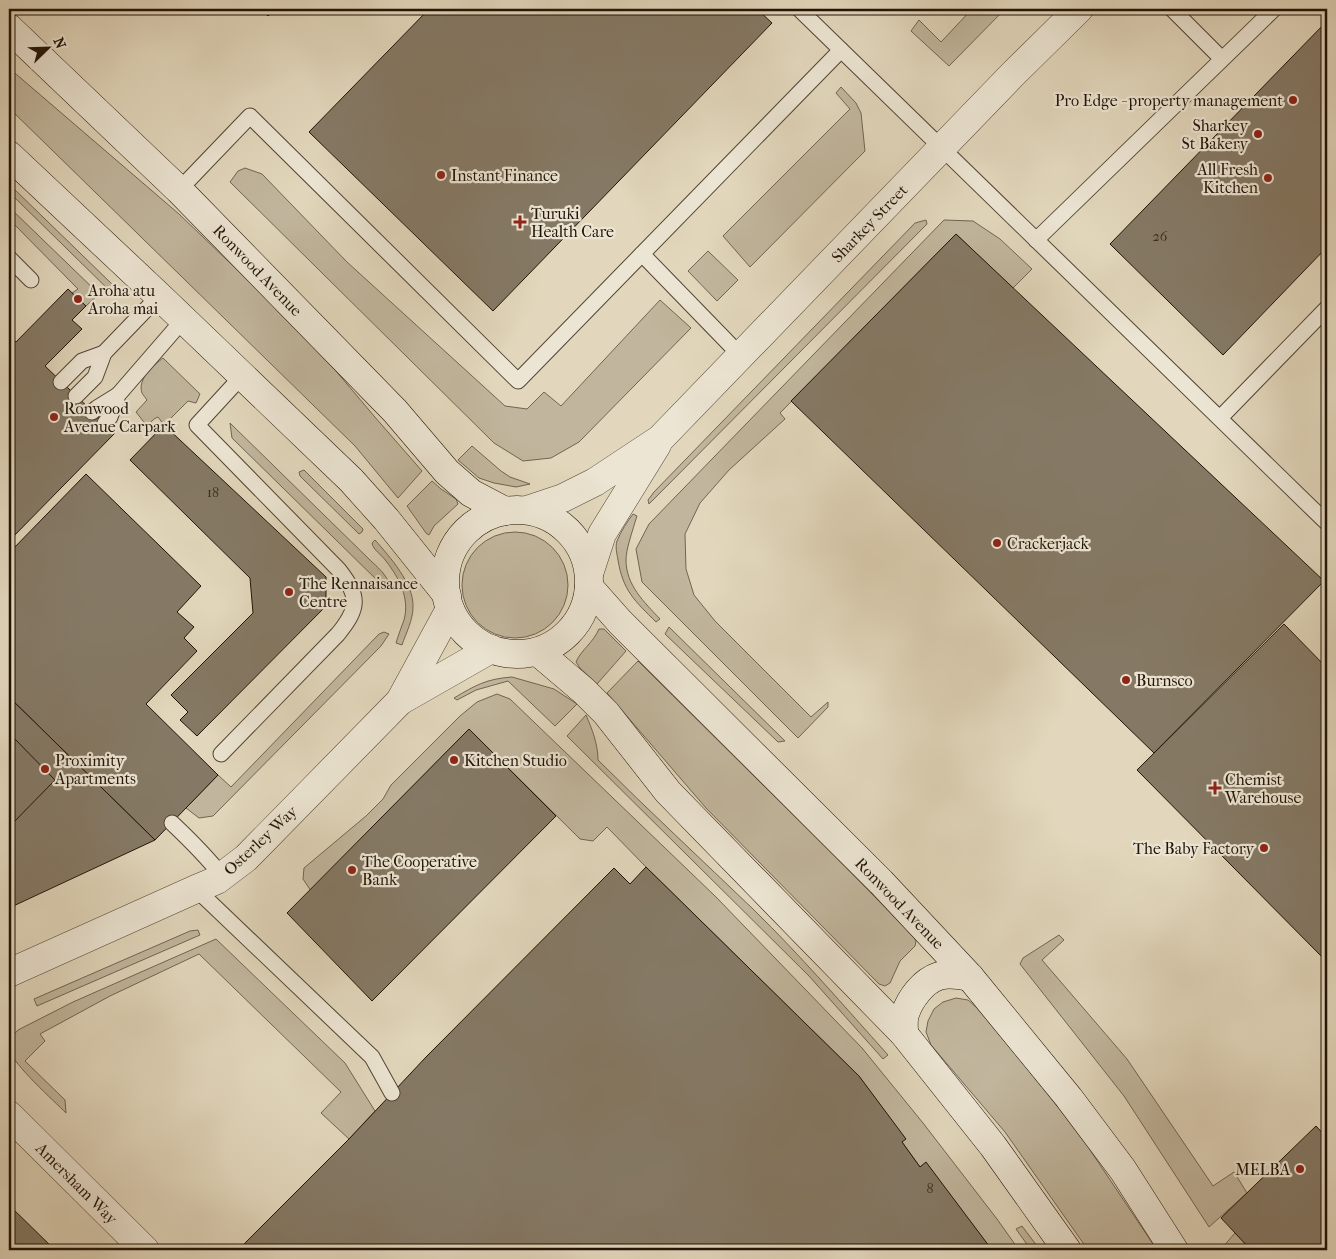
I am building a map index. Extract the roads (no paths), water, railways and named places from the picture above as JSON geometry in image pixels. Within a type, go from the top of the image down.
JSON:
[{"type":"main road","name":"Sharkey Street","points":[[589,581],[602,534],[660,440],[1014,73],[1079,9]]},
{"type":"main road","name":"Ronwood Avenue","points":[[9,28],[179,190],[395,411],[447,472],[471,493],[516,511]]},
{"type":"main road","points":[[9,154],[351,480],[386,519],[448,602],[460,626],[473,640],[490,649],[514,654],[538,652],[557,643],[574,628],[585,609],[589,581],[582,552],[569,532],[550,517],[516,511],[484,518],[466,532],[453,550],[446,572],[448,602]]},
{"type":"main road","name":"Sharkey Street","points":[[516,511],[563,498],[595,482],[660,440]]},
{"type":"main road","name":"Ronwood Avenue","points":[[589,581],[626,627],[880,882],[970,977],[1069,1098],[1123,1170],[1174,1250]]},
{"type":"main road","name":"Osterley Way","points":[[400,702],[448,602]]},
{"type":"main road","name":"Osterley Way","points":[[9,973],[196,890],[222,876],[246,858],[400,702],[490,649]]},
{"type":"main road","points":[[538,652],[584,691],[606,713],[668,792],[904,1034],[993,1146],[1067,1250]]},
{"type":"main road","points":[[904,1034],[904,1015],[910,1002],[927,982],[939,976],[952,974],[970,977]]},
{"type":"main road","name":"Amersham Way","points":[[9,1115],[145,1250]]},
{"type":"lane","points":[[799,9],[1327,522]]},
{"type":"lane","points":[[1172,9],[1222,59]]},
{"type":"lane","points":[[1036,240],[1274,9]]},
{"type":"lane","points":[[179,190],[250,116],[518,381],[841,50]]},
{"type":"lane","points":[[642,254],[741,356]]},
{"type":"lane","points":[[9,258],[31,280]]},
{"type":"lane","points":[[76,396],[95,377],[104,353],[159,296]]},
{"type":"lane","points":[[1220,418],[1327,308]]},
{"type":"lane","points":[[92,412],[118,395],[183,320]]},
{"type":"lane","points":[[62,382],[82,361],[104,353]]},
{"type":"lane","points":[[221,754],[338,634],[350,620],[354,605],[349,583],[339,570],[197,425],[242,376]]},
{"type":"lane","points":[[105,423],[110,417],[118,395]]},
{"type":"lane","points":[[172,823],[192,842],[222,876]]},
{"type":"lane","points":[[196,890],[372,1056],[392,1093]]},
{"type":"place","name":"Pro Edge - property management","points":[[1293,100]]},
{"type":"place","name":"Sharkey St Bakery","points":[[1258,134]]},
{"type":"place","name":"Instant Finance","points":[[441,175]]},
{"type":"place","name":"All Fresh Kitchen","points":[[1268,178]]},
{"type":"place","name":"Turuki Health Care","points":[[520,222]]},
{"type":"place","name":"Aroha atu Aroha mai","points":[[78,299]]},
{"type":"place","name":"Ronwood Avenue Carpark","points":[[54,417]]},
{"type":"place","name":"Crackerjack","points":[[997,543]]},
{"type":"place","name":"The Rennaisance Centre","points":[[289,592]]},
{"type":"place","name":"Burnsco","points":[[1126,680]]},
{"type":"place","name":"Kitchen Studio","points":[[454,760]]},
{"type":"place","name":"Proximity Apartments","points":[[45,769]]},
{"type":"place","name":"Chemist Warehouse","points":[[1215,788]]},
{"type":"place","name":"The Baby Factory","points":[[1264,848]]},
{"type":"place","name":"The Cooperative Bank","points":[[352,870]]},
{"type":"place","name":"MELBA","points":[[1300,1169]]}]
